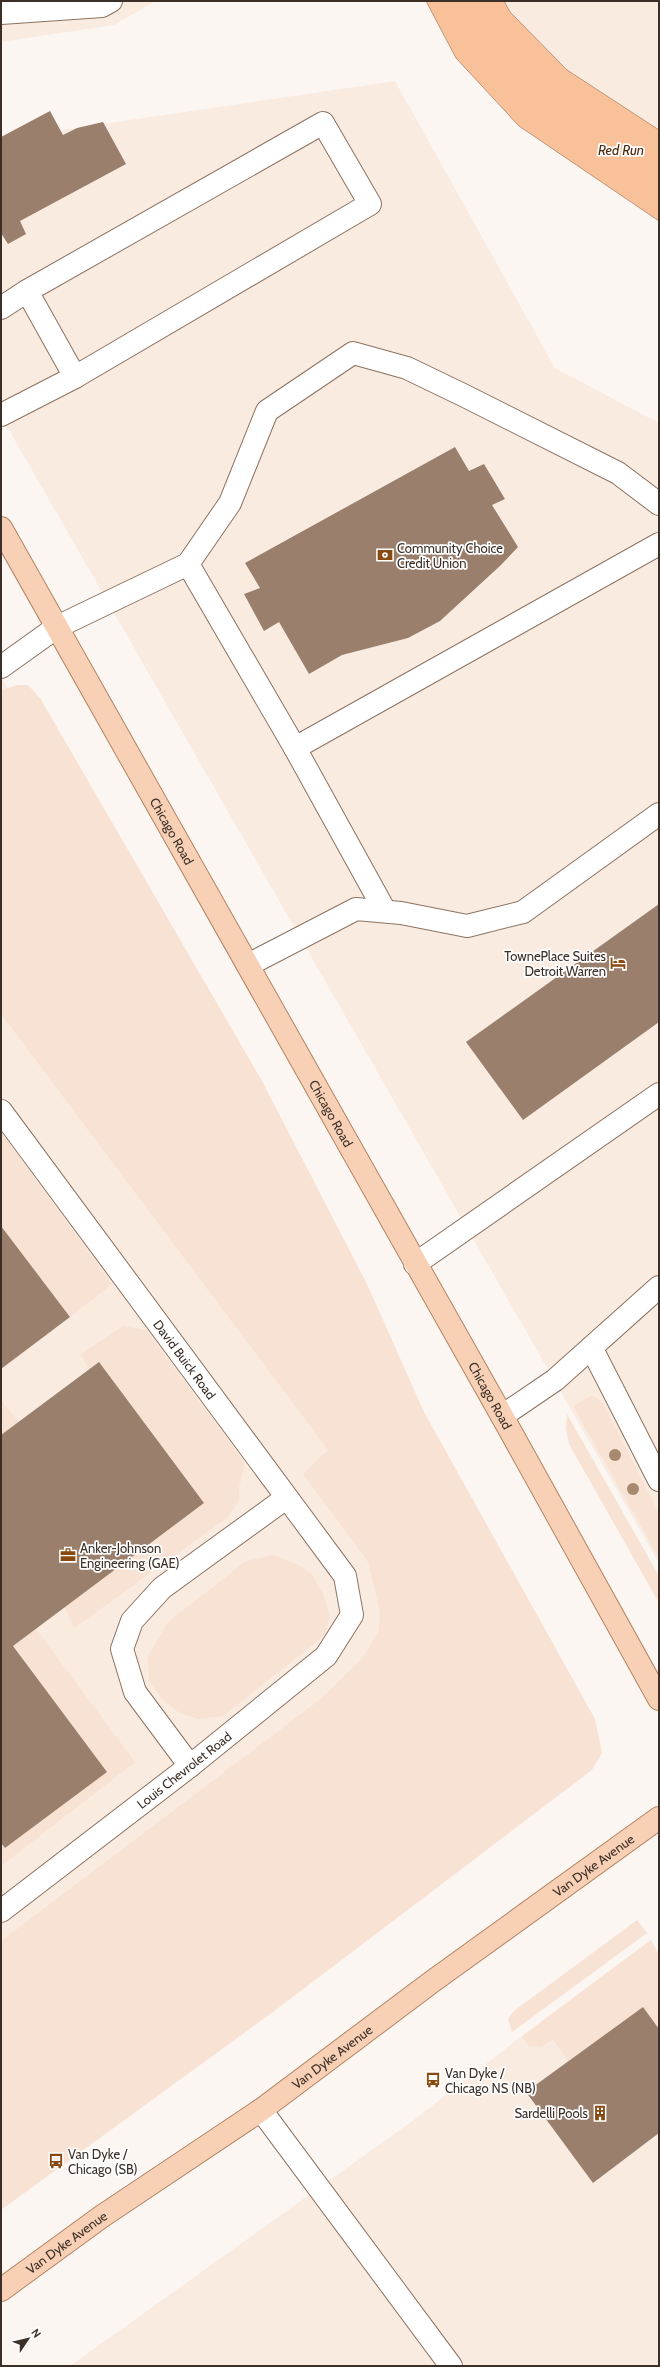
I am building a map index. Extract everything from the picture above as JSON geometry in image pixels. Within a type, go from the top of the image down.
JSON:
[{"type":"main road","name":"Chicago Road","points":[[1,528],[502,1416],[659,1699]]},
{"type":"main road","name":"Van Dyke Avenue","points":[[1,2290],[101,2217],[261,2110],[433,1981],[659,1818]]},
{"type":"lane","points":[[1,13],[102,6],[111,1]]},
{"type":"lane","points":[[1,308],[27,291],[323,123],[370,204],[75,376],[1,415]]},
{"type":"lane","points":[[27,291],[75,376]]},
{"type":"lane","points":[[1,667],[57,627],[188,564],[230,504],[267,411],[353,353],[407,368],[463,395],[618,474],[659,504]]},
{"type":"lane","points":[[295,748],[659,544]]},
{"type":"lane","points":[[188,564],[295,748],[385,911]]},
{"type":"lane","points":[[248,965],[356,909],[385,911],[467,926],[523,912],[659,814]]},
{"type":"lane","points":[[415,1264],[659,1094]]},
{"type":"lane","name":"David Buick Road","points":[[1,1111],[345,1576],[352,1615]]},
{"type":"lane","points":[[502,1416],[555,1380],[657,1292]]},
{"type":"lane","points":[[592,1349],[659,1480]]},
{"type":"lane","points":[[190,1766],[135,1692],[122,1650],[132,1621],[162,1588],[286,1498]]},
{"type":"lane","name":"Louis Chevrolet Road","points":[[1,1911],[190,1766],[326,1656],[352,1615]]},
{"type":"lane","points":[[261,2110],[451,2366]]},
{"type":"shaded area","points":[[1,1],[156,1],[114,25],[1,42]]},
{"type":"shaded area","points":[[504,1],[659,1],[659,130],[567,70],[510,12]]},
{"type":"shaded area","points":[[395,81],[555,368],[659,423],[659,1563],[1,416],[1,139]]},
{"type":"shaded area","points":[[1,676],[264,1141],[584,1746],[1,2181]]},
{"type":"shaded area","points":[[17,685],[28,685],[40,698],[262,1081],[367,1284],[424,1412],[595,1719],[602,1753],[592,1770],[277,2009],[1,2210],[1,1941],[318,1701],[363,1658],[379,1630],[380,1612],[368,1562],[303,1474],[328,1450],[1,1014],[1,691]]},
{"type":"shaded area","points":[[1,1132],[112,1284],[70,1317],[1,1226]]},
{"type":"shaded area","points":[[123,1326],[146,1330],[245,1463],[239,1488],[239,1501],[227,1518],[74,1628],[65,1607],[204,1503],[99,1363],[89,1370],[81,1354]]},
{"type":"shaded area","points":[[591,1396],[597,1398],[604,1405],[659,1513],[659,1558],[573,1406]]},
{"type":"shaded area","points":[[1,1400],[19,1422],[1,1435]]},
{"type":"shaded area","points":[[567,1414],[659,1576],[659,1603],[569,1444],[566,1429]]},
{"type":"shaded area","points":[[273,1555],[297,1564],[312,1574],[323,1594],[330,1616],[325,1635],[223,1716],[198,1719],[178,1712],[162,1699],[149,1681],[148,1656],[168,1622],[246,1561]]},
{"type":"shaded area","points":[[36,1629],[135,1762],[1,1866],[1,1843],[5,1848],[107,1772],[13,1646]]},
{"type":"shaded area","points":[[637,1920],[647,1933],[512,2032],[508,2019],[514,2011]]},
{"type":"shaded area","points":[[651,1940],[659,1955],[659,2366],[70,2366],[415,2119],[522,2036]]},
{"type":"shaded area","points":[[651,1940],[659,1955],[659,2029],[643,2007],[568,2061],[553,2039],[541,2047],[529,2046],[522,2036]]},
{"type":"water","name":"Red Run","points":[[426,1],[504,1],[510,12],[567,70],[659,130],[659,221],[519,126],[456,58]]},
{"type":"building","points":[[50,111],[63,135],[77,128],[103,122],[126,164],[20,221],[26,234],[8,244],[1,233],[1,137]]},
{"type":"building","name":"Community Choice Credit Union","points":[[455,447],[469,471],[484,464],[505,499],[492,505],[518,547],[501,565],[440,621],[408,638],[342,655],[309,674],[279,622],[264,631],[244,594],[260,588],[245,563]]},
{"type":"building","name":"TownePlace Suites Detroit Warren","points":[[659,904],[659,1022],[523,1120],[466,1042]]},
{"type":"building","points":[[1,1226],[70,1317],[1,1369]]},
{"type":"building","name":"Anker-Johnson Engineering (GAE)","points":[[99,1362],[204,1503],[13,1646],[107,1772],[5,1848],[1,1843],[1,1435]]},
{"type":"building","name":"Sardelli Pools","points":[[643,2007],[659,2029],[659,2133],[593,2183],[526,2092]]},
{"type":"place","name":"Community Choice Credit Union","points":[[385,555]]},
{"type":"place","name":"TownePlace Suites Detroit Warren","points":[[618,963]]},
{"type":"place","name":"Anker-Johnson Engineering (GAE)","points":[[68,1555]]},
{"type":"place","name":"Van Dyke / Chicago NS (NB)","points":[[433,2080]]},
{"type":"place","name":"Sardelli Pools","points":[[600,2113]]},
{"type":"place","name":"Van Dyke / Chicago (SB)","points":[[56,2161]]}]
